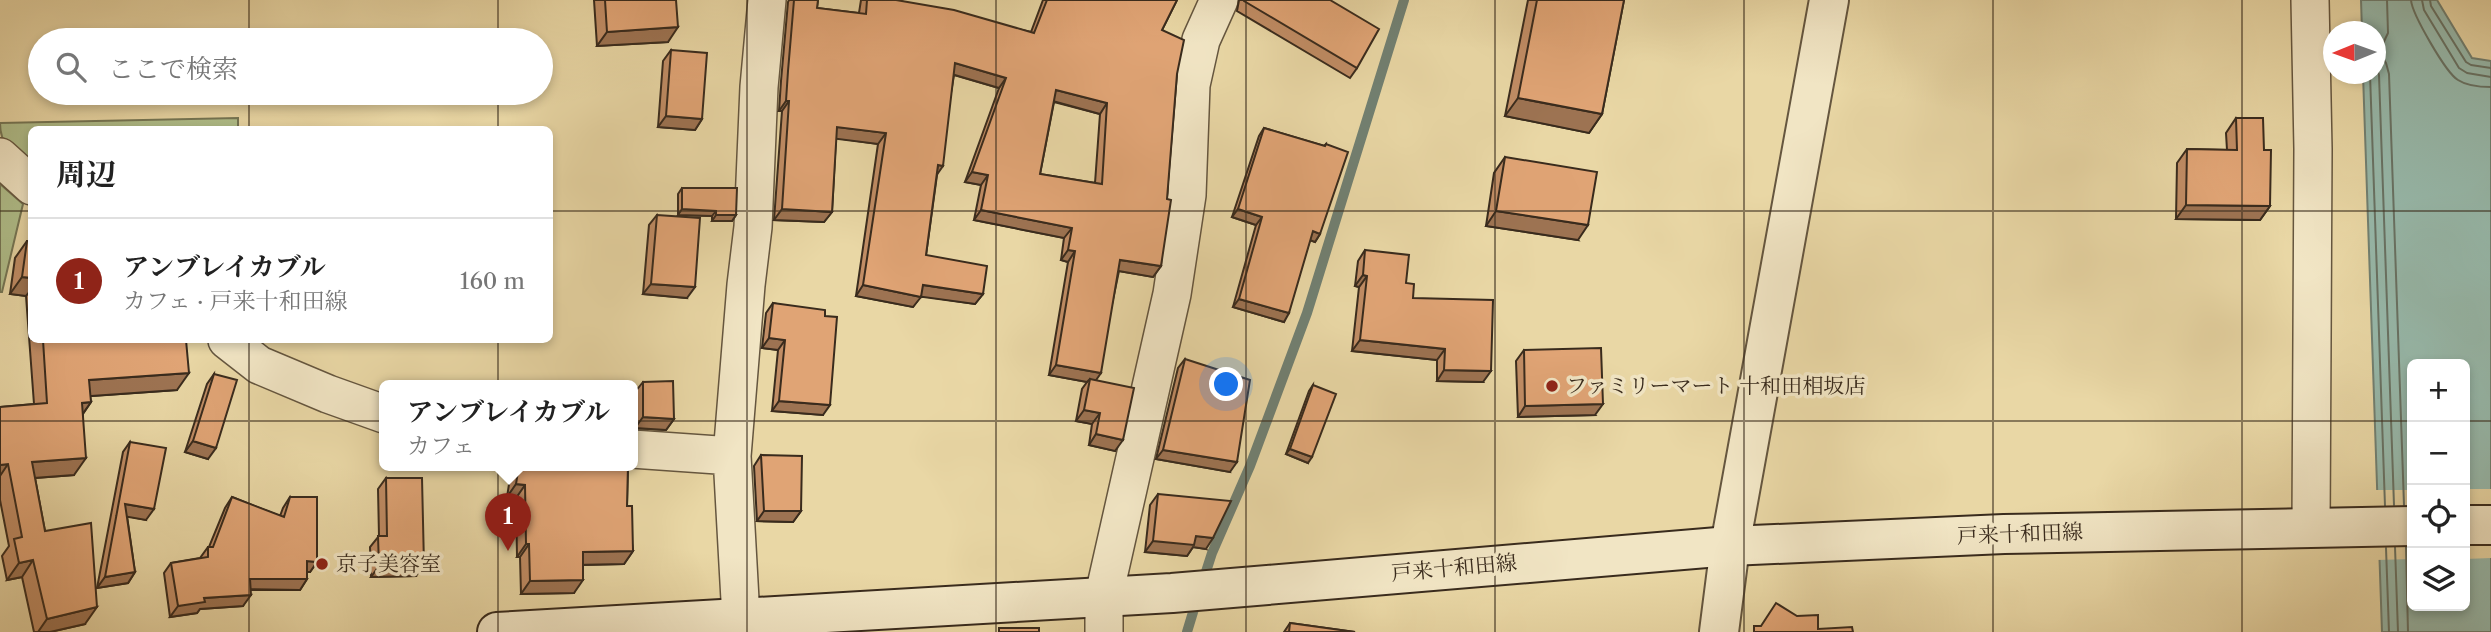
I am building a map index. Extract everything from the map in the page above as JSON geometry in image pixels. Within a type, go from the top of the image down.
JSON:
[{"type":"main road","points":[[1719,632],[1730,546],[1829,0]]},
{"type":"main road","points":[[2470,525],[2491,525]]},
{"type":"main road","name":"戸来十和田線","points":[[496,632],[643,628],[741,618],[901,610],[1104,614],[1171,593],[1730,546],[2004,534],[2407,526]]},
{"type":"street","points":[[741,618],[732,456],[753,227],[759,88],[767,0]]},
{"type":"street","points":[[1104,614],[1172,294],[1187,195],[1191,85],[1201,40],[1219,0]]},
{"type":"street","points":[[2310,0],[2320,526]]},
{"type":"street","points":[[0,157],[28,182]]},
{"type":"street","points":[[231,343],[259,365],[379,412]]},
{"type":"street","points":[[638,449],[732,456]]},
{"type":"green space","points":[[238,118],[238,126],[28,126],[28,167],[5,144],[0,123]]},
{"type":"green space","points":[[0,184],[23,204],[2,292],[0,292]]},
{"type":"water","points":[[2361,0],[2437,0],[2472,58],[2491,61],[2491,632],[2382,632],[2363,84],[2386,84],[2386,21],[2362,21]]},
{"type":"pier","points":[[2470,489],[2491,489],[2491,558],[2470,559]]},
{"type":"pier","points":[[2374,490],[2407,490],[2407,559],[2376,560]]},
{"type":"building","points":[[605,0],[676,0],[678,27],[607,32]]},
{"type":"building","points":[[794,0],[818,0],[817,8],[866,14],[867,0],[896,0],[954,10],[1034,33],[1047,0],[1177,0],[1162,30],[1184,40],[1177,74],[1167,199],[1171,200],[1161,266],[1120,260],[1101,373],[1056,365],[1075,251],[1068,250],[1072,228],[981,210],[988,175],[972,172],[1006,78],[955,63],[943,166],[938,165],[926,255],[987,266],[983,294],[923,285],[921,297],[863,285],[886,133],[837,127],[832,212],[782,209],[789,101],[786,101]],"holes":[[[1056,90],[1107,103],[1102,184],[1040,174]]]},
{"type":"building","points":[[1244,0],[1330,0],[1379,29],[1357,68]]},
{"type":"building","points":[[1537,0],[1624,0],[1602,114],[1518,98]]},
{"type":"building","points":[[671,50],[707,53],[702,119],[666,116]]},
{"type":"building","points":[[2236,118],[2263,118],[2264,150],[2271,150],[2270,206],[2186,205],[2187,149],[2237,150]]},
{"type":"building","points":[[1264,128],[1348,152],[1320,234],[1313,231],[1289,313],[1239,299],[1262,217],[1238,209]]},
{"type":"building","points":[[1505,157],[1597,172],[1588,225],[1496,211]]},
{"type":"building","points":[[682,188],[737,188],[736,215],[716,215],[716,211],[682,209]]},
{"type":"building","points":[[657,215],[700,218],[695,287],[651,284]]},
{"type":"building","points":[[27,241],[28,241],[28,278],[22,277]]},
{"type":"building","points":[[1365,250],[1409,255],[1406,283],[1414,284],[1413,298],[1493,300],[1491,371],[1444,370],[1445,349],[1360,340],[1367,276],[1363,275]]},
{"type":"building","points":[[773,303],[825,310],[825,316],[837,317],[830,405],[779,401],[785,340],[769,338]]},
{"type":"building","points":[[43,343],[186,343],[189,373],[89,380],[91,402],[82,403],[86,458],[32,462],[45,531],[91,523],[97,607],[47,619],[33,560],[19,563],[14,539],[22,537],[8,464],[0,465],[0,407],[47,403]]},
{"type":"building","points":[[1601,348],[1603,404],[1525,406],[1524,350]]},
{"type":"building","points":[[1185,359],[1250,380],[1237,462],[1163,450]]},
{"type":"building","points":[[214,374],[237,380],[216,448],[193,441]]},
{"type":"building","points":[[1090,379],[1134,388],[1123,440],[1096,434],[1100,413],[1084,410]]},
{"type":"building","points":[[673,381],[674,419],[643,417],[643,382]]},
{"type":"building","points":[[1313,385],[1336,394],[1312,457],[1290,449]]},
{"type":"building","points":[[130,442],[166,448],[154,509],[125,504],[135,572],[105,577]]},
{"type":"building","points":[[761,455],[802,456],[801,511],[764,511]]},
{"type":"building","points":[[518,471],[628,471],[627,506],[632,506],[633,551],[583,552],[583,580],[530,581],[525,485],[516,484]]},
{"type":"building","points":[[386,478],[422,478],[424,565],[379,566],[378,536],[387,536]]},
{"type":"building","points":[[1158,494],[1231,501],[1213,538],[1196,536],[1194,545],[1153,541]]},
{"type":"building","points":[[232,497],[284,517],[290,497],[317,497],[317,562],[307,561],[307,579],[250,579],[251,595],[204,598],[205,602],[178,606],[171,563],[208,557],[208,547],[213,547]]},
{"type":"building","points":[[1776,603],[1797,616],[1818,615],[1818,629],[1852,627],[1853,632],[1754,632],[1754,626],[1761,626]]},
{"type":"building","points":[[1290,623],[1355,632],[1289,632]]},
{"type":"building","points":[[999,628],[1039,628],[1039,632],[999,632]]},
{"type":"waterway","points":[[1203,581],[1212,553],[1250,466],[1307,313],[1404,0]]},
{"type":"waterway","points":[[1187,632],[1197,599]]},
{"type":"place","name":"ファミリーマート 十和田相坂店","points":[[1552,386]]},
{"type":"place","name":"アンブレイカブル","points":[[508,551]]},
{"type":"place","name":"京子美容室","points":[[322,564]]}]
